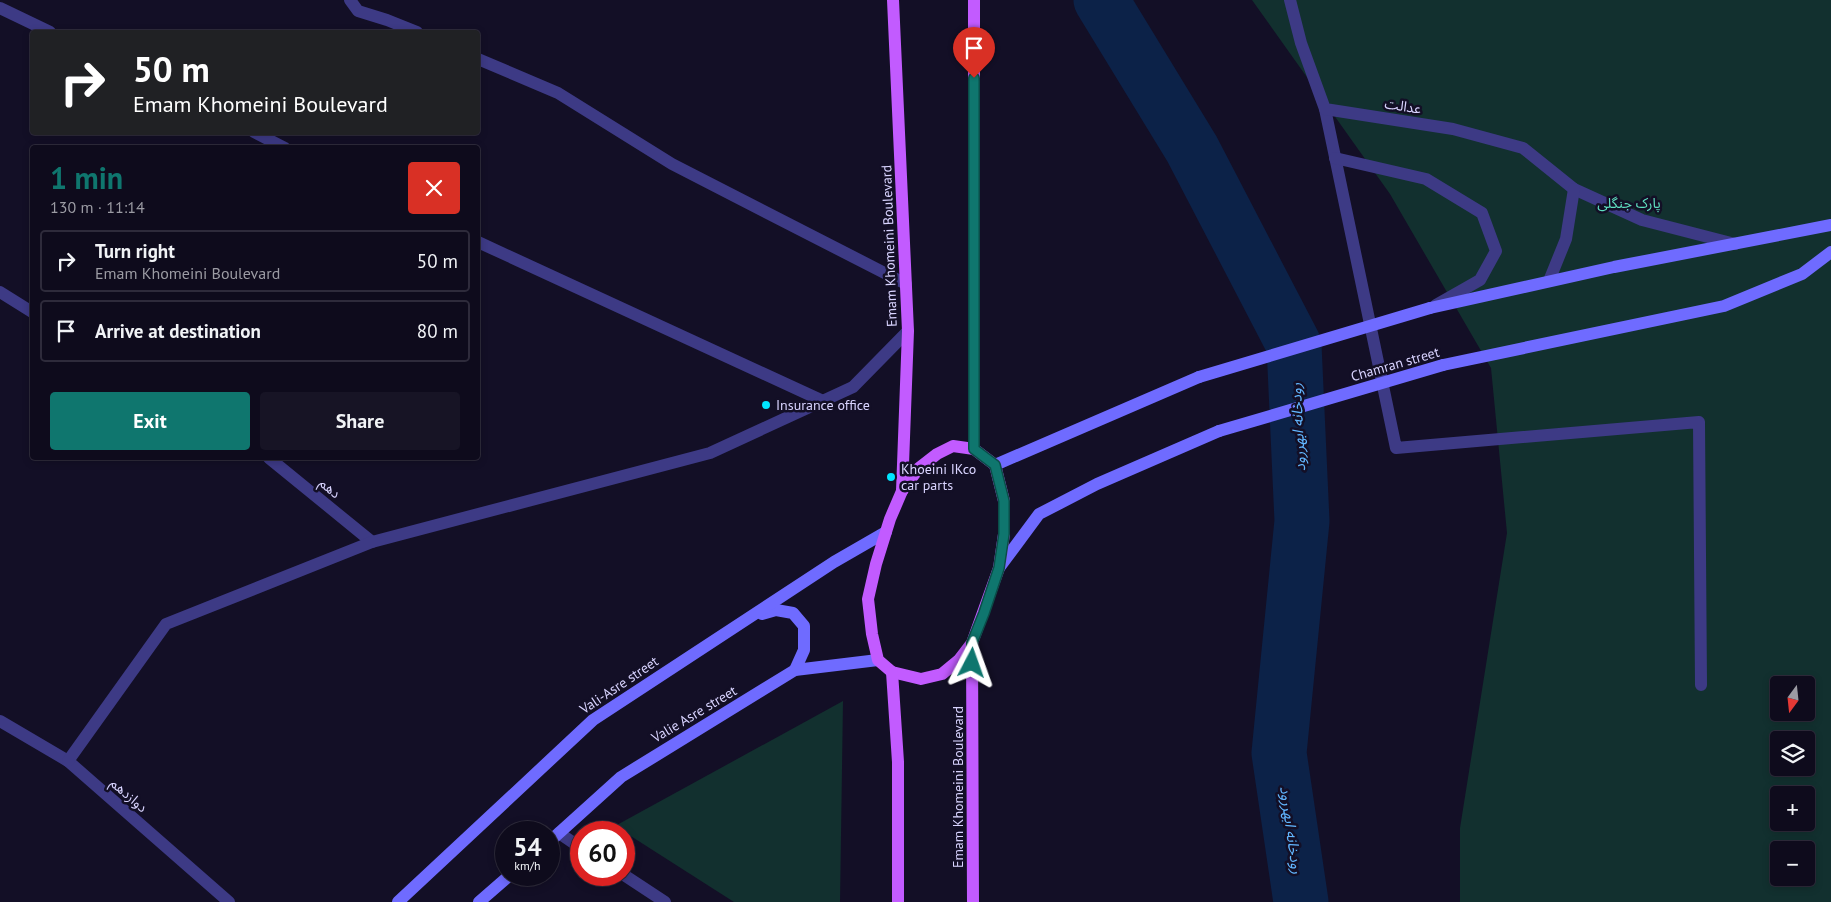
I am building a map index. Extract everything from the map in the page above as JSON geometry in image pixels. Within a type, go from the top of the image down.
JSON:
[{"type":"main road","name":"Emam Khomeini Boulevard","points":[[893,0],[908,331],[902,491]]},
{"type":"main road","points":[[974,0],[974,449]]},
{"type":"main road","points":[[995,465],[1199,377],[1430,308],[1549,281],[1831,225]]},
{"type":"main road","name":"Chamran street","points":[[999,568],[1039,514],[1097,484],[1219,432],[1443,365],[1724,306],[1802,274],[1831,252]]},
{"type":"main road","points":[[953,446],[974,449],[995,465],[1004,501],[1004,534],[999,568],[972,643],[959,660],[942,674],[921,679],[892,672],[878,660],[872,634],[868,599],[886,532],[902,491],[919,468],[937,454],[953,446]]},
{"type":"main road","name":"Vali-Asre street","points":[[398,902],[592,720],[834,562],[886,532]]},
{"type":"main road","points":[[753,616],[776,610],[793,613],[804,626],[804,650],[795,670]]},
{"type":"main road","name":"Emam Khomeini Boulevard","points":[[972,643],[973,902]]},
{"type":"main road","name":"Valie Asre street","points":[[560,832],[621,777],[795,670],[878,660]]},
{"type":"main road","points":[[892,672],[898,762],[898,902]]},
{"type":"main road","points":[[479,902],[497,886]]},
{"type":"street","points":[[350,0],[358,10],[411,30]]},
{"type":"street","points":[[1290,0],[1301,43],[1325,109],[1396,448],[1699,422],[1701,685]]},
{"type":"street","points":[[0,8],[46,30]]},
{"type":"street","points":[[480,60],[558,93],[672,164],[906,284]]},
{"type":"street","name":"عدالت","points":[[1325,109],[1453,129],[1523,148],[1574,190],[1642,220],[1735,244]]},
{"type":"street","points":[[260,135],[279,145]]},
{"type":"street","points":[[1335,158],[1426,179],[1482,213],[1496,250],[1480,280],[1430,308]]},
{"type":"street","points":[[1549,281],[1566,239],[1574,190]]},
{"type":"street","points":[[480,243],[823,401]]},
{"type":"street","points":[[0,292],[30,311]]},
{"type":"street","points":[[68,761],[166,624],[372,542],[710,453],[853,387],[908,331]]},
{"type":"street","name":"دهم","points":[[271,460],[372,542]]},
{"type":"street","name":"دوازدهم","points":[[0,722],[68,761],[229,902]]},
{"type":"street","points":[[635,882],[665,902]]},
{"type":"green space","name":"پارک جنگلی","points":[[1252,0],[1831,0],[1831,902],[1460,902],[1460,828],[1507,533],[1491,368],[1390,194]]},
{"type":"green space","points":[[843,701],[840,902],[734,902],[635,839],[635,821],[624,821]]},
{"type":"waterway","name":"رودخانه ابهررود","points":[[1101,0],[1192,149],[1294,345],[1302,521],[1279,753],[1301,902]]},
{"type":"place","name":"Insurance office","points":[[766,405]]},
{"type":"place","name":"Khoeini IKco car parts","points":[[891,477]]},
{"type":"route","points":[[972,663],[972,643],[999,568],[1004,534],[1004,501],[995,465],[974,449],[974,78]]}]
